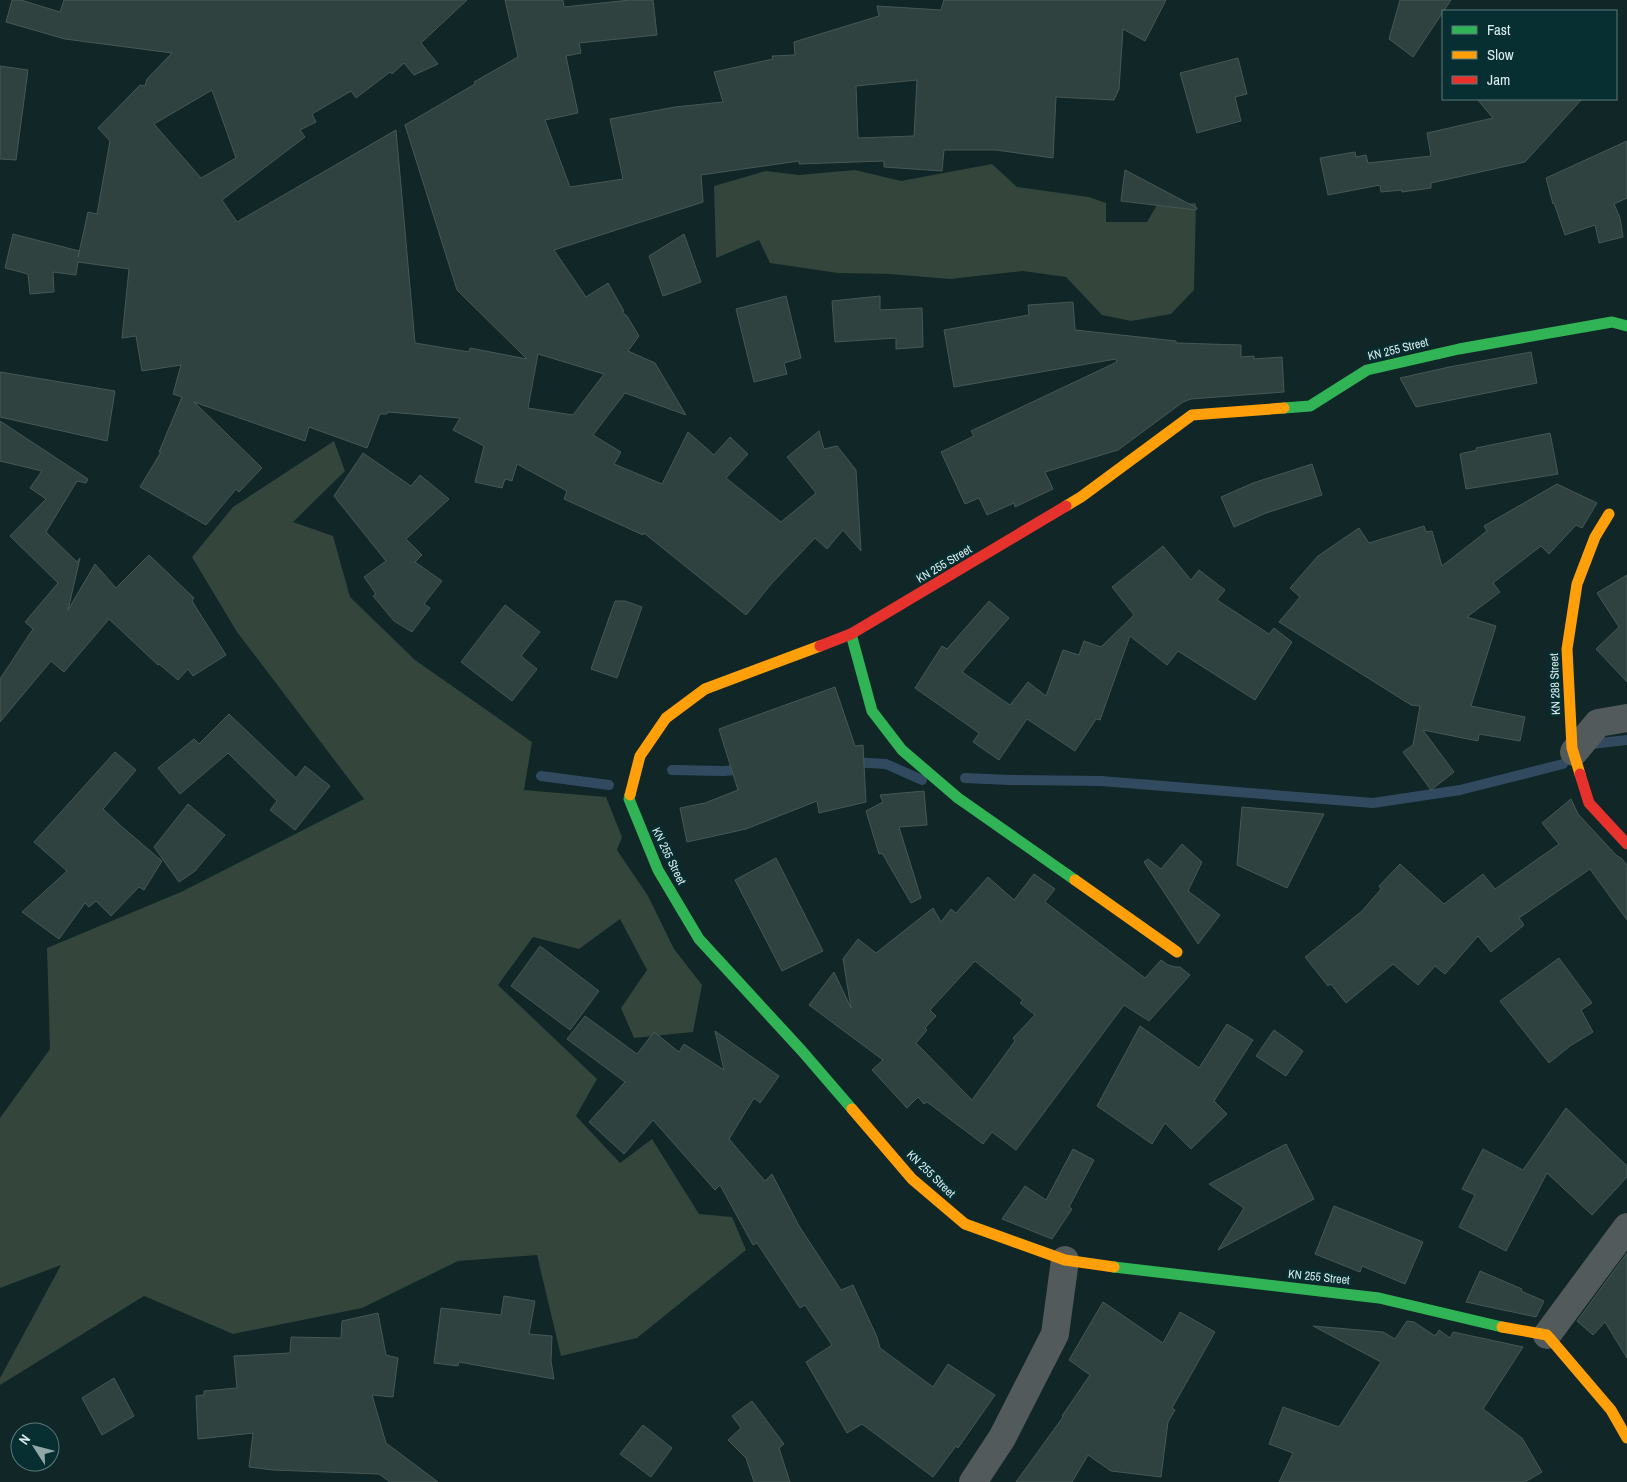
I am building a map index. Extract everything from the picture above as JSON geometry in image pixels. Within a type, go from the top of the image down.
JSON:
[{"type":"street","name":"KN 255 Street","points":[[1548,1335],[1379,1298],[1143,1272],[1066,1260],[965,1224],[912,1179],[802,1051],[699,939],[658,870],[628,800],[640,756],[666,718],[706,689],[851,634],[1082,497],[1192,415],[1310,406],[1367,370],[1458,349],[1612,322],[1627,326]]},
{"type":"street","name":"KN 288 Street","points":[[1609,514],[1596,536],[1577,584],[1567,649],[1572,748],[1589,803],[1627,844]]},
{"type":"street","points":[[851,634],[872,711],[902,750],[958,798],[1177,952]]},
{"type":"street","points":[[1574,752],[1598,723],[1627,718]]},
{"type":"street","points":[[1627,1227],[1548,1335],[1612,1410],[1627,1438]]},
{"type":"street","points":[[973,1482],[1002,1438],[1055,1334],[1066,1260]]},
{"type":"green space","points":[[992,164],[1017,187],[1089,197],[1106,203],[1106,222],[1147,222],[1157,205],[1196,203],[1194,290],[1171,314],[1131,321],[1102,315],[1066,277],[1023,271],[950,279],[890,274],[838,273],[770,263],[759,240],[716,258],[714,186],[766,171],[799,175],[855,170],[901,181]]},
{"type":"green space","points":[[334,441],[345,471],[293,522],[333,536],[350,597],[415,660],[532,742],[524,790],[606,797],[622,837],[617,850],[648,896],[674,949],[702,985],[693,1032],[634,1038],[621,1008],[647,970],[620,919],[579,949],[533,937],[498,985],[597,1079],[576,1116],[620,1163],[652,1139],[699,1214],[732,1217],[746,1250],[637,1338],[561,1356],[537,1255],[458,1261],[362,1308],[233,1334],[144,1296],[0,1385],[0,1378],[61,1265],[0,1288],[0,1118],[50,1049],[47,948],[181,892],[364,799],[237,632],[192,557],[233,507]]},
{"type":"building","points":[[12,0],[21,0],[60,12],[64,0],[467,0],[421,43],[438,64],[414,75],[404,63],[392,74],[390,72],[356,98],[351,91],[312,114],[316,122],[300,130],[305,137],[222,200],[237,222],[396,130],[415,343],[469,352],[470,348],[527,359],[457,290],[405,125],[518,57],[505,0],[563,0],[564,7],[630,0],[653,0],[657,35],[579,43],[581,53],[566,56],[578,113],[545,120],[570,187],[623,179],[610,119],[675,107],[723,102],[714,72],[773,59],[772,56],[795,55],[794,42],[879,16],[877,6],[941,10],[944,0],[1166,0],[1145,41],[1123,29],[1119,89],[1114,100],[1056,97],[1053,158],[996,150],[944,150],[942,171],[884,167],[884,161],[799,164],[799,161],[701,175],[703,202],[554,250],[586,297],[608,283],[624,311],[622,312],[627,316],[639,336],[628,351],[655,363],[686,415],[625,393],[593,435],[621,452],[614,464],[662,484],[688,432],[714,455],[730,437],[748,454],[726,478],[781,522],[816,493],[787,457],[819,431],[824,449],[837,446],[856,470],[861,551],[843,530],[827,549],[815,538],[772,583],[746,615],[644,533],[643,535],[564,499],[567,491],[517,464],[512,481],[505,479],[502,488],[475,482],[484,446],[453,430],[460,418],[388,412],[387,414],[380,414],[367,448],[309,427],[305,441],[194,402],[262,468],[239,492],[236,489],[206,525],[140,487],[161,452],[159,452],[182,397],[173,394],[181,365],[142,371],[136,336],[122,338],[129,269],[78,262],[76,275],[53,272],[54,292],[30,294],[28,274],[5,268],[13,234],[79,251],[78,257],[88,212],[97,214],[110,141],[98,128],[140,85],[145,86],[147,79],[172,53],[65,39],[6,22]],"holes":[[[917,80],[914,136],[858,138],[856,86]],[[212,90],[236,158],[201,178],[154,124]],[[538,354],[604,374],[573,415],[528,408]]]},
{"type":"building","points":[[1400,0],[1451,0],[1444,10],[1442,10],[1442,14],[1413,57],[1389,39]]},
{"type":"building","points":[[1238,58],[1247,94],[1235,97],[1241,121],[1197,133],[1180,73]]},
{"type":"building","points":[[0,66],[28,70],[16,160],[0,159]]},
{"type":"building","points":[[1478,100],[1581,100],[1525,162],[1431,183],[1431,188],[1402,192],[1402,190],[1381,192],[1380,185],[1328,195],[1320,158],[1355,152],[1356,157],[1366,155],[1368,163],[1431,156],[1427,133],[1493,118]]},
{"type":"building","points":[[1627,141],[1627,198],[1614,204],[1620,218],[1623,237],[1599,243],[1595,225],[1565,235],[1553,204],[1546,178]]},
{"type":"building","points":[[1125,170],[1197,208],[1196,210],[1121,201]]},
{"type":"building","points":[[684,234],[701,282],[663,296],[649,256]]},
{"type":"building","points":[[786,296],[801,358],[784,363],[787,374],[754,382],[736,309]]},
{"type":"building","points":[[880,296],[880,310],[922,308],[923,347],[896,349],[896,338],[835,342],[832,301]]},
{"type":"building","points":[[1073,302],[1075,330],[1176,341],[1176,343],[1241,345],[1241,357],[1254,356],[1254,359],[1282,357],[1284,392],[1191,399],[1183,402],[1118,450],[1045,472],[1053,489],[1015,507],[1014,503],[987,515],[979,498],[965,504],[941,452],[974,436],[971,431],[1117,362],[1116,359],[954,387],[944,330],[1029,315],[1028,305]]},
{"type":"building","points":[[1531,352],[1537,383],[1416,407],[1400,378],[1449,367]]},
{"type":"building","points":[[0,372],[115,391],[107,441],[0,417]]},
{"type":"building","points":[[0,421],[88,479],[86,483],[77,481],[46,532],[77,562],[80,558],[68,610],[95,564],[116,588],[149,555],[194,598],[192,601],[226,655],[193,676],[188,669],[178,680],[158,665],[109,619],[64,672],[51,661],[0,722],[0,679],[33,629],[25,622],[58,583],[10,536],[46,499],[30,488],[42,471],[0,461]]},
{"type":"building","points":[[1550,433],[1558,474],[1466,489],[1460,454],[1477,450],[1476,448]]},
{"type":"building","points":[[363,453],[411,486],[420,475],[449,499],[406,539],[422,555],[415,562],[442,581],[424,604],[430,608],[412,632],[394,621],[373,596],[376,594],[364,577],[386,561],[334,496]]},
{"type":"building","points":[[1312,464],[1322,495],[1266,513],[1234,527],[1221,497],[1253,483]]},
{"type":"building","points":[[1557,484],[1597,503],[1582,528],[1576,525],[1549,554],[1541,546],[1493,583],[1500,592],[1467,617],[1496,626],[1471,706],[1525,717],[1520,741],[1479,734],[1478,741],[1423,730],[1454,772],[1431,790],[1403,752],[1413,745],[1420,706],[1411,705],[1279,622],[1300,597],[1290,588],[1318,556],[1359,528],[1369,543],[1424,526],[1426,532],[1432,531],[1442,566],[1487,531],[1484,526]]},
{"type":"building","points":[[1163,546],[1191,580],[1199,570],[1225,590],[1217,600],[1269,634],[1274,628],[1292,642],[1255,700],[1178,651],[1167,665],[1130,636],[1100,720],[1096,719],[1075,751],[1027,719],[999,760],[973,742],[979,733],[915,688],[942,646],[947,649],[989,601],[1009,618],[962,672],[1010,705],[1028,682],[1046,696],[1063,650],[1079,655],[1084,641],[1101,647],[1134,615],[1112,587]]},
{"type":"building","points":[[1627,575],[1627,682],[1596,649],[1619,627],[1597,593]]},
{"type":"building","points":[[615,601],[625,601],[642,607],[617,678],[591,669]]},
{"type":"building","points":[[505,605],[540,632],[521,656],[537,669],[512,701],[461,662]]},
{"type":"building","points":[[835,687],[855,746],[863,745],[866,802],[819,813],[817,801],[746,829],[687,842],[680,808],[705,803],[738,790],[719,729]]},
{"type":"building","points":[[229,714],[296,778],[305,766],[330,786],[295,830],[270,810],[277,801],[228,753],[180,794],[158,768],[194,739],[199,744]]},
{"type":"building","points":[[115,752],[136,770],[103,809],[162,861],[144,890],[139,887],[111,916],[96,901],[89,907],[85,903],[59,939],[22,912],[67,871],[34,842]]},
{"type":"building","points":[[924,791],[927,825],[899,827],[921,898],[911,903],[882,853],[879,854],[866,811],[883,802],[880,795]]},
{"type":"building","points":[[1571,799],[1578,814],[1627,865],[1627,920],[1590,869],[1519,918],[1524,925],[1491,952],[1478,936],[1445,974],[1435,966],[1418,985],[1393,964],[1346,1003],[1331,984],[1328,986],[1305,957],[1362,911],[1381,889],[1379,886],[1400,864],[1444,904],[1483,874],[1495,889],[1559,844],[1542,823]]},
{"type":"building","points":[[188,804],[225,835],[195,871],[179,882],[154,847]]},
{"type":"building","points":[[1242,807],[1324,814],[1287,888],[1237,865]]},
{"type":"building","points":[[1182,844],[1202,862],[1188,891],[1220,915],[1198,944],[1144,862],[1148,859],[1161,869]]},
{"type":"building","points":[[776,858],[823,951],[782,971],[735,880]]},
{"type":"building","points":[[1034,874],[1055,889],[1045,902],[1145,978],[1161,960],[1168,965],[1180,967],[1190,975],[1149,1021],[1124,1005],[1016,1150],[992,1132],[983,1144],[927,1102],[924,1104],[918,1097],[907,1108],[872,1070],[883,1060],[809,1005],[834,972],[851,1008],[843,959],[858,939],[876,953],[933,908],[941,922],[951,909],[956,913],[988,877],[1014,900]],"holes":[[[975,961],[1023,1000],[1020,1003],[1035,1015],[1013,1038],[1015,1041],[972,1100],[916,1043],[927,1030],[925,1028],[936,1016],[930,1010]]]},
{"type":"building","points":[[540,946],[599,991],[570,1030],[511,986]]},
{"type":"building","points":[[1559,958],[1592,1003],[1581,1010],[1593,1032],[1570,1046],[1549,1063],[1500,1001]]},
{"type":"building","points":[[585,1016],[637,1054],[654,1032],[679,1052],[684,1044],[724,1070],[715,1031],[779,1076],[760,1103],[754,1098],[729,1139],[765,1181],[772,1174],[799,1226],[841,1290],[853,1285],[877,1337],[880,1348],[933,1387],[948,1364],[995,1395],[958,1448],[956,1446],[933,1477],[862,1424],[847,1433],[806,1362],[832,1345],[805,1305],[800,1308],[757,1243],[753,1245],[720,1185],[715,1190],[653,1120],[624,1154],[589,1122],[625,1082],[567,1039]]},
{"type":"building","points":[[1227,1024],[1253,1040],[1214,1101],[1227,1114],[1191,1149],[1165,1123],[1152,1144],[1097,1106],[1140,1026],[1199,1068]]},
{"type":"building","points":[[1274,1030],[1303,1051],[1286,1076],[1256,1056]]},
{"type":"building","points":[[1566,1108],[1627,1166],[1627,1177],[1592,1215],[1547,1173],[1506,1251],[1459,1227],[1475,1195],[1462,1189],[1483,1149],[1523,1170]]},
{"type":"building","points":[[1286,1144],[1314,1199],[1218,1250],[1244,1208],[1209,1184]]},
{"type":"building","points":[[1073,1149],[1094,1160],[1069,1207],[1072,1209],[1052,1239],[1002,1219],[1025,1186],[1046,1200]]},
{"type":"building","points":[[1334,1206],[1423,1242],[1405,1284],[1362,1266],[1360,1272],[1315,1254]]},
{"type":"building","points":[[1627,1253],[1627,1358],[1605,1322],[1593,1335],[1577,1321]]},
{"type":"building","points":[[1480,1271],[1522,1289],[1521,1291],[1544,1301],[1536,1317],[1466,1302]]},
{"type":"building","points":[[504,1296],[535,1301],[529,1334],[552,1336],[551,1361],[554,1379],[459,1362],[458,1366],[434,1363],[441,1308],[501,1315]]},
{"type":"building","points":[[1103,1302],[1163,1343],[1180,1312],[1215,1332],[1172,1408],[1175,1410],[1168,1422],[1161,1477],[1111,1471],[1088,1455],[1072,1482],[1016,1482],[1063,1417],[1090,1375],[1069,1360]]},
{"type":"building","points":[[378,1313],[386,1355],[398,1358],[393,1397],[372,1395],[386,1443],[438,1482],[390,1482],[379,1474],[273,1470],[249,1467],[253,1433],[198,1439],[196,1396],[204,1395],[204,1391],[237,1388],[234,1356],[290,1353],[291,1337],[341,1338],[342,1321]]},
{"type":"building","points":[[1407,1321],[1414,1322],[1435,1336],[1439,1330],[1450,1338],[1453,1332],[1523,1347],[1483,1409],[1522,1438],[1542,1472],[1525,1482],[1279,1482],[1293,1453],[1269,1444],[1283,1407],[1339,1427],[1381,1362],[1313,1326],[1383,1332],[1395,1339]]},
{"type":"building","points":[[114,1378],[134,1416],[102,1435],[82,1398]]},
{"type":"building","points":[[752,1401],[784,1444],[779,1448],[790,1482],[754,1482],[746,1458],[728,1440],[741,1428],[732,1416]]},
{"type":"building","points":[[643,1425],[672,1448],[651,1477],[620,1454]]},
{"type":"waterway","points":[[1591,744],[1627,740]]},
{"type":"waterway","points":[[852,762],[886,764],[922,780]]},
{"type":"waterway","points":[[965,778],[1101,781],[1373,803],[1460,790],[1563,764]]},
{"type":"waterway","points":[[672,770],[724,771],[746,769]]},
{"type":"waterway","points":[[541,776],[609,785]]},
{"type":"traffic: fast","points":[[1284,408],[1310,406],[1367,370],[1459,349],[1612,322],[1627,326]]},
{"type":"traffic: fast","points":[[851,634],[872,711],[902,750],[958,798],[1075,880]]},
{"type":"traffic: fast","points":[[630,795],[629,799],[658,870],[699,939],[802,1051],[852,1109]]},
{"type":"traffic: fast","points":[[1114,1267],[1379,1298],[1502,1327]]},
{"type":"traffic: slow","points":[[1066,506],[1192,415],[1284,408]]},
{"type":"traffic: slow","points":[[1580,774],[1572,748],[1567,649],[1577,584],[1595,537],[1609,514]]},
{"type":"traffic: slow","points":[[630,795],[640,756],[666,718],[705,689],[820,646]]},
{"type":"traffic: slow","points":[[1075,880],[1177,952]]},
{"type":"traffic: slow","points":[[852,1109],[912,1179],[965,1224],[1065,1260],[1114,1267]]},
{"type":"traffic: slow","points":[[1502,1327],[1547,1335],[1611,1410],[1627,1438]]},
{"type":"traffic: jam","points":[[820,646],[851,634],[1066,506]]},
{"type":"traffic: jam","points":[[1580,774],[1589,803],[1627,844]]}]
